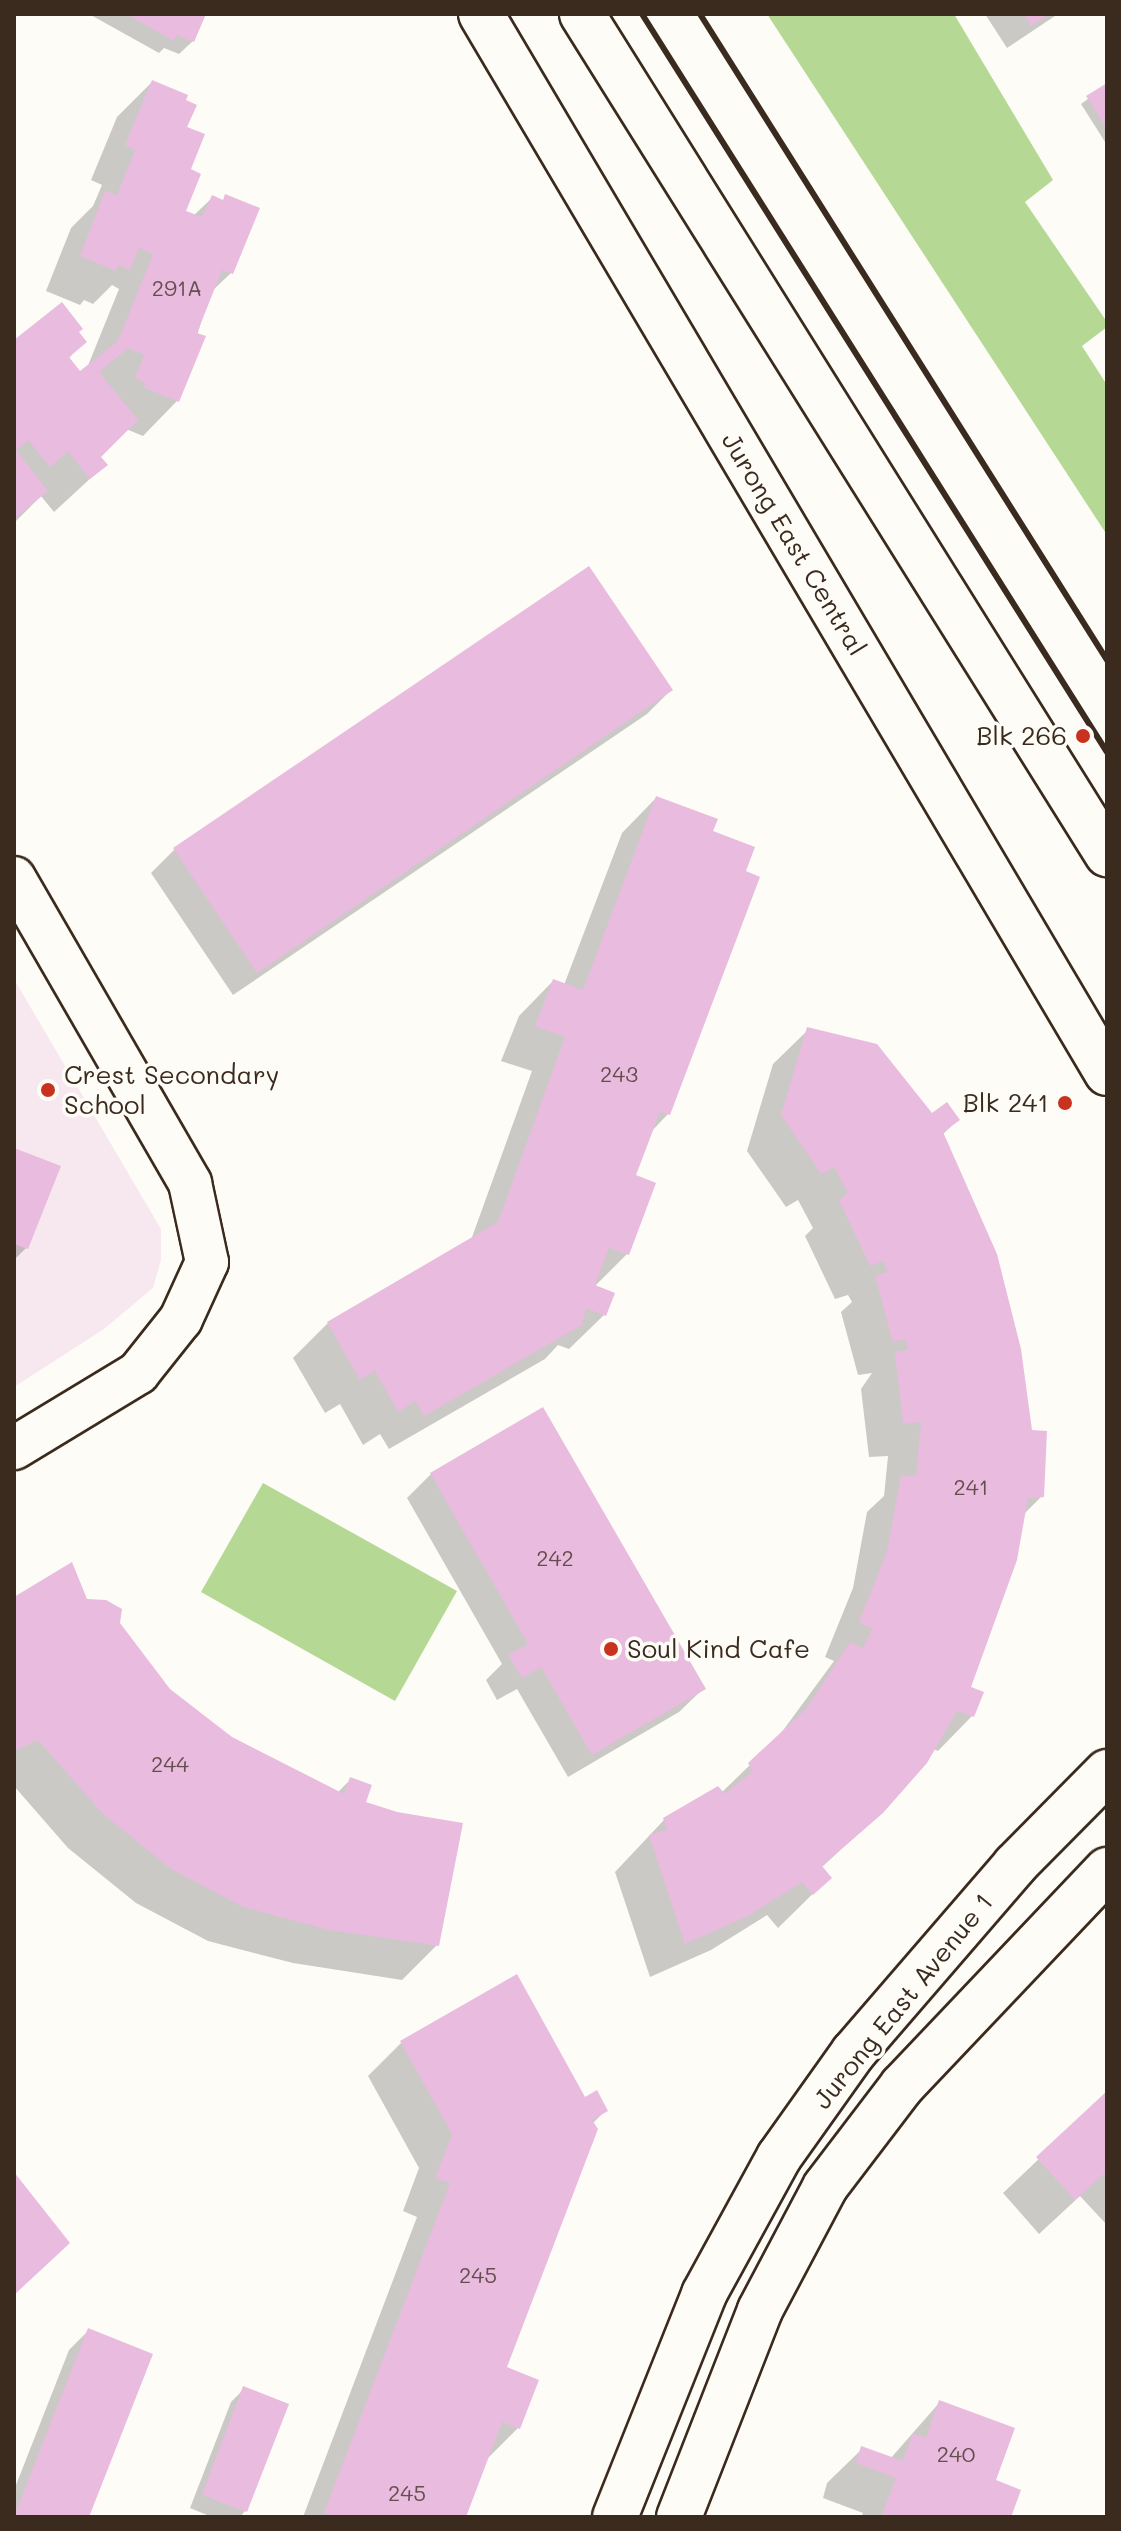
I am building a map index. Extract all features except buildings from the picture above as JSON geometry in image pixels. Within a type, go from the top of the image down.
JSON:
[{"type":"main road","name":"Jurong East Central","points":[[481,14],[1107,1073]]},
{"type":"main road","points":[[582,14],[1107,854]]},
{"type":"main road","name":"Jurong East Avenue 1","points":[[615,2517],[704,2294],[779,2157],[853,2053],[1015,1865],[1107,1772]]},
{"type":"main road","name":"Jurong East Avenue 1","points":[[679,2517],[760,2310],[825,2187],[902,2086],[1107,1870]]},
{"type":"street","points":[[14,878],[190,1183],[207,1262],[181,1319],[138,1373],[14,1448]]},
{"type":"shaded area","name":"Crest Secondary School","points":[[14,979],[161,1229],[161,1260],[153,1288],[104,1329],[14,1387]]},
{"type":"green space","points":[[767,14],[954,14],[1053,180],[1025,202],[1107,322],[1107,327],[1082,346],[1107,385],[1107,535]]},
{"type":"green space","points":[[263,1483],[457,1591],[395,1701],[201,1592]]},
{"type":"railway","points":[[642,14],[1107,752]]},
{"type":"railway","points":[[700,14],[1107,660]]},
{"type":"place","name":"Blk 266","points":[[1083,736]]},
{"type":"place","name":"Crest Secondary School","points":[[48,1090]]},
{"type":"place","name":"Blk 241","points":[[1065,1103]]},
{"type":"place","name":"Soul Kind Cafe","points":[[611,1649]]}]
